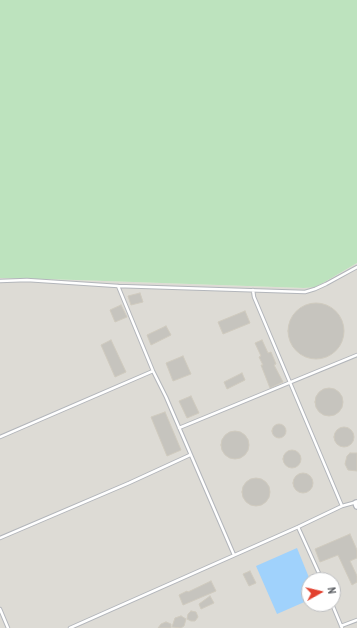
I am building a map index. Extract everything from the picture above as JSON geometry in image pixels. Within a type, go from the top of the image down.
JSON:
[{"type":"lane","points":[[0,282],[27,280],[118,286],[305,292],[326,284],[357,266]]},
{"type":"lane","points":[[118,286],[153,371],[166,397],[234,555]]},
{"type":"lane","points":[[253,290],[254,297],[342,506]]},
{"type":"lane","points":[[179,428],[357,355]]},
{"type":"lane","points":[[0,437],[153,371]]},
{"type":"lane","points":[[0,538],[129,483],[190,455]]},
{"type":"lane","points":[[70,628],[342,506],[357,503]]},
{"type":"lane","points":[[298,527],[318,572]]},
{"type":"lane","points":[[0,609],[8,628]]},
{"type":"lane","points":[[335,612],[342,627],[357,620]]},
{"type":"shaded area","points":[[357,263],[357,628],[0,628],[0,278],[304,288],[323,283]]},
{"type":"green space","points":[[0,0],[357,0],[357,263],[315,287],[304,288],[0,278]]},
{"type":"water","points":[[297,548],[307,572],[301,572],[301,604],[277,614],[256,566]]},
{"type":"building","points":[[140,293],[143,302],[131,305],[128,296]]},
{"type":"building","points":[[310,303],[322,303],[332,307],[340,315],[344,325],[344,337],[340,347],[332,355],[322,359],[310,359],[300,355],[292,347],[288,337],[288,325],[292,315],[300,307]]},
{"type":"building","points":[[121,305],[127,317],[115,322],[110,310]]},
{"type":"building","points":[[245,311],[250,323],[223,334],[218,322]]},
{"type":"building","points":[[166,326],[171,335],[151,345],[147,335]]},
{"type":"building","points":[[111,340],[126,372],[115,377],[101,345]]},
{"type":"building","points":[[262,340],[268,353],[271,352],[276,364],[274,365],[283,382],[270,388],[261,365],[263,365],[259,357],[261,356],[255,343]]},
{"type":"building","points":[[183,356],[191,374],[173,381],[166,363]]},
{"type":"building","points":[[242,373],[245,380],[227,389],[224,382]]},
{"type":"building","points":[[329,388],[339,392],[343,402],[339,412],[329,416],[319,412],[315,402],[319,392]]},
{"type":"building","points":[[191,396],[199,413],[187,418],[179,401]]},
{"type":"building","points":[[165,412],[181,450],[167,456],[151,417]]},
{"type":"building","points":[[276,424],[282,424],[286,428],[286,434],[282,438],[276,438],[272,434],[272,428]]},
{"type":"building","points":[[344,427],[351,430],[354,437],[351,444],[344,447],[337,444],[334,437],[337,430]]},
{"type":"building","points":[[235,431],[245,435],[249,445],[245,455],[235,459],[225,455],[221,445],[225,435]]},
{"type":"building","points":[[288,450],[296,450],[301,455],[299,466],[296,468],[288,468],[283,463],[283,455]]},
{"type":"building","points":[[350,453],[357,453],[357,471],[348,470],[345,464],[347,456]]},
{"type":"building","points":[[303,473],[310,476],[313,483],[310,490],[303,493],[296,490],[293,483],[296,476]]},
{"type":"building","points":[[256,478],[266,482],[270,492],[266,502],[256,506],[246,502],[242,492],[246,482]]},
{"type":"building","points":[[350,534],[357,550],[357,558],[350,561],[357,576],[357,582],[352,585],[338,555],[320,562],[315,549]]},
{"type":"building","points":[[250,571],[256,583],[249,586],[243,574]]},
{"type":"building","points":[[211,581],[216,591],[183,605],[179,595]]},
{"type":"building","points":[[210,596],[214,603],[201,609],[199,604]]},
{"type":"building","points":[[191,611],[196,612],[198,617],[195,621],[187,619],[188,614]]},
{"type":"building","points":[[181,616],[186,619],[184,626],[181,628],[172,627],[175,618]]},
{"type":"building","points":[[166,622],[171,624],[171,628],[158,628],[161,624]]}]
